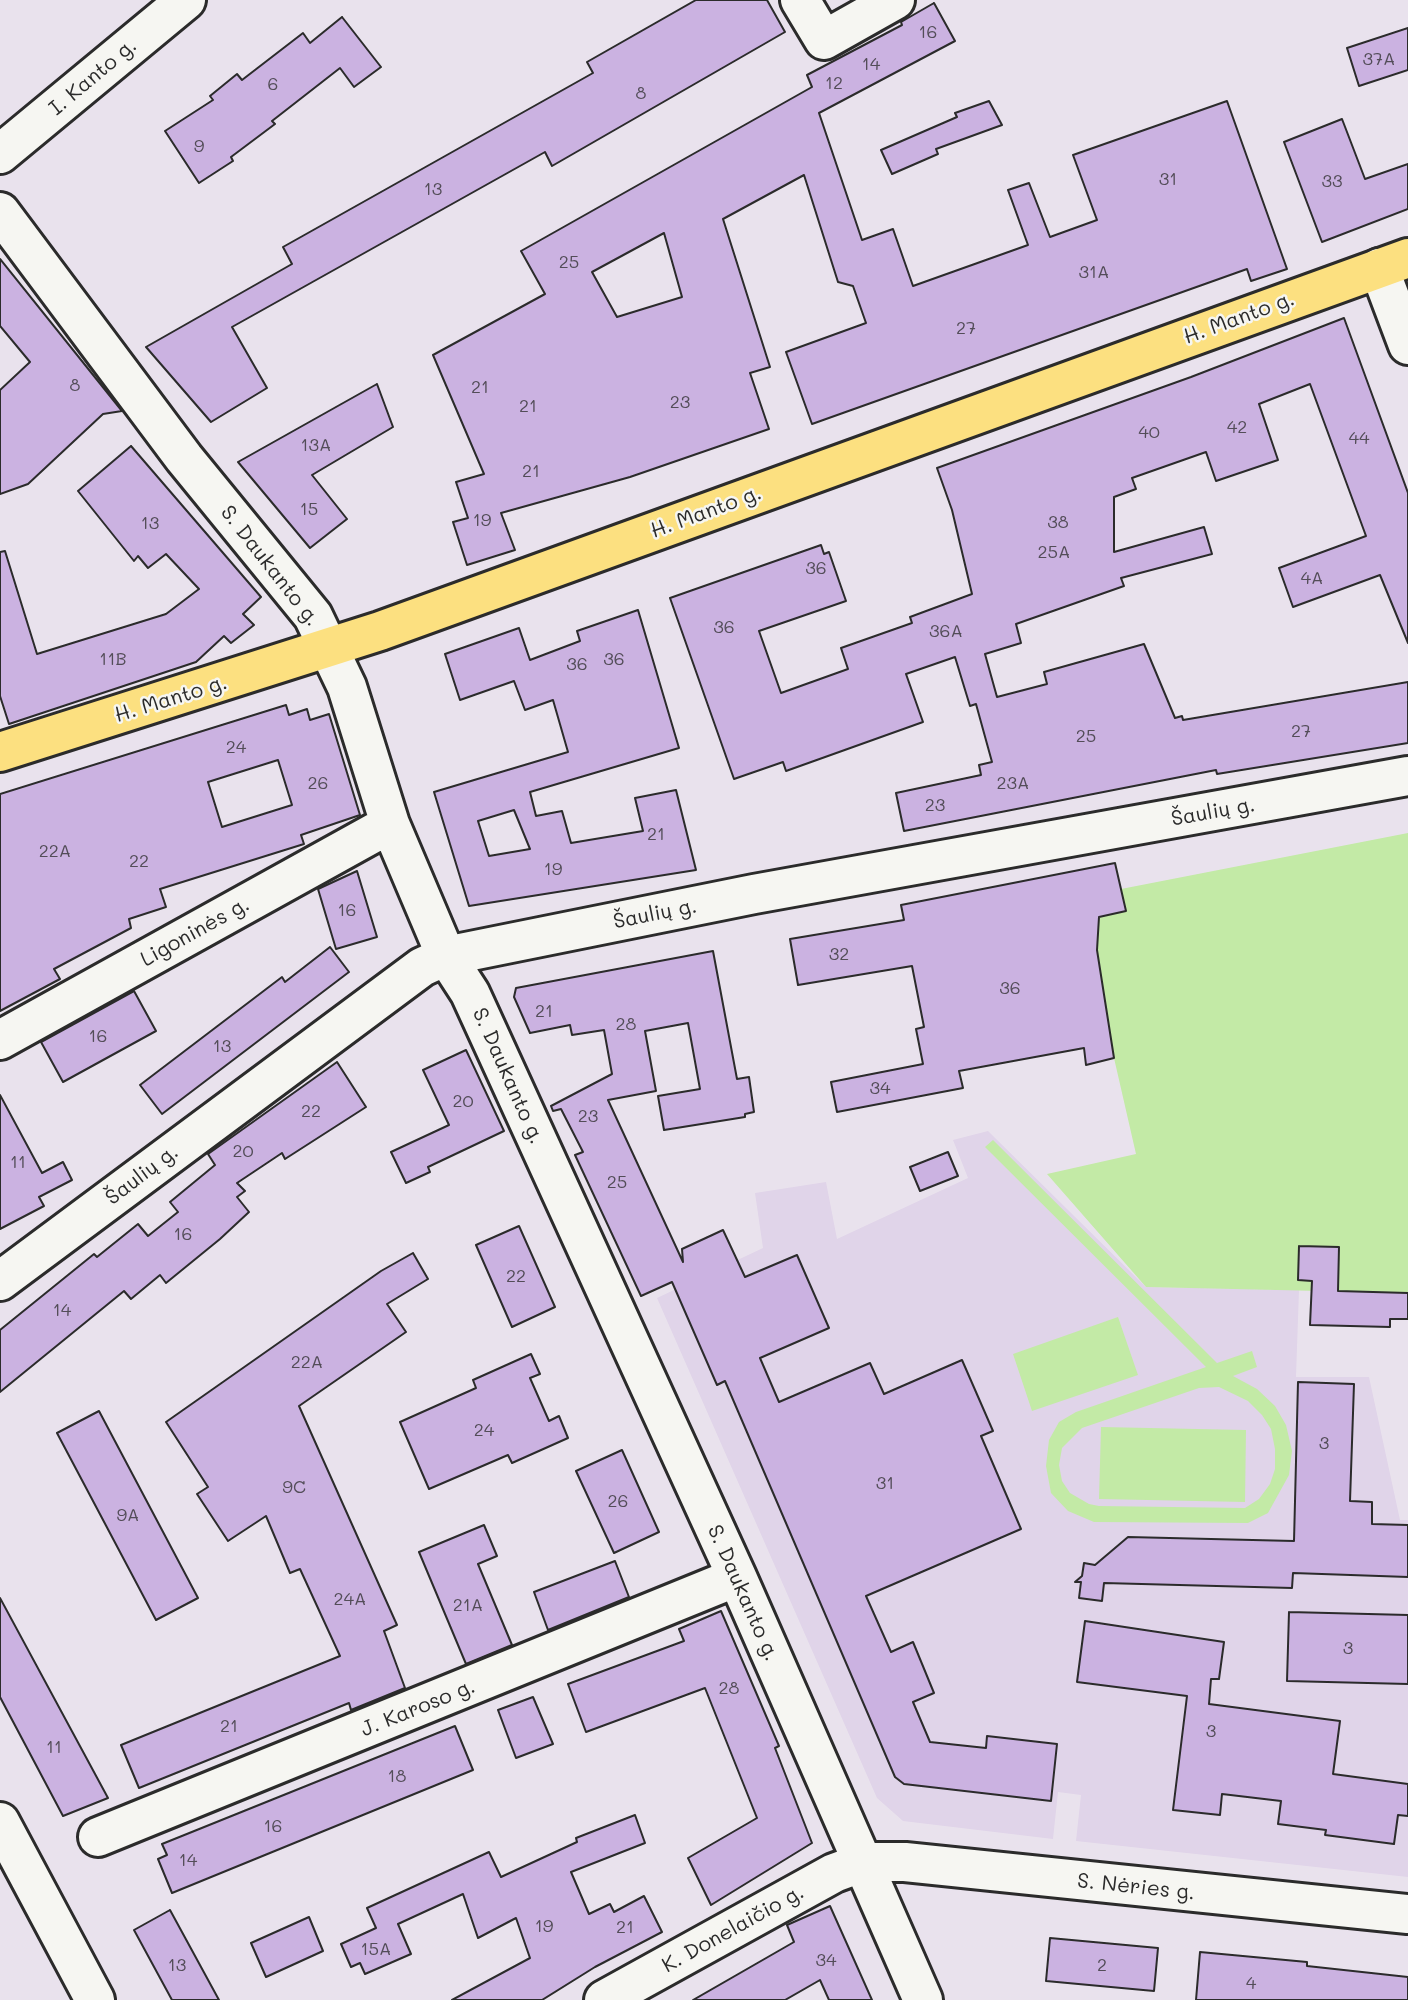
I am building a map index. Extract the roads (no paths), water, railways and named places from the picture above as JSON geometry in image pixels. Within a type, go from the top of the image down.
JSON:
[{"type":"main road","name":"H. Manto g.","points":[[0,752],[329,649],[1394,263]]},
{"type":"street","name":"I. Kanto g.","points":[[0,154],[186,0]]},
{"type":"street","points":[[800,0],[824,40],[895,0]]},
{"type":"street","name":"S. Daukanto g.","points":[[0,212],[184,458],[313,616],[347,687],[390,824],[446,956],[470,993],[737,1577],[923,2000]]},
{"type":"street","points":[[1394,263],[1408,345]]},
{"type":"street","name":"Šaulių g.","points":[[0,1281],[422,968],[446,956],[754,894],[1408,776]]},
{"type":"street","name":"Ligoninės g.","points":[[0,1040],[390,824]]},
{"type":"street","name":"J. Karoso g.","points":[[98,1837],[737,1577]]},
{"type":"street","points":[[0,1822],[95,2000]]},
{"type":"street","name":"S. Nėries g.","points":[[864,1862],[905,1862],[1408,1914]]},
{"type":"street","name":"K. Donelaičio g.","points":[[604,2000],[834,1873],[864,1862]]}]
